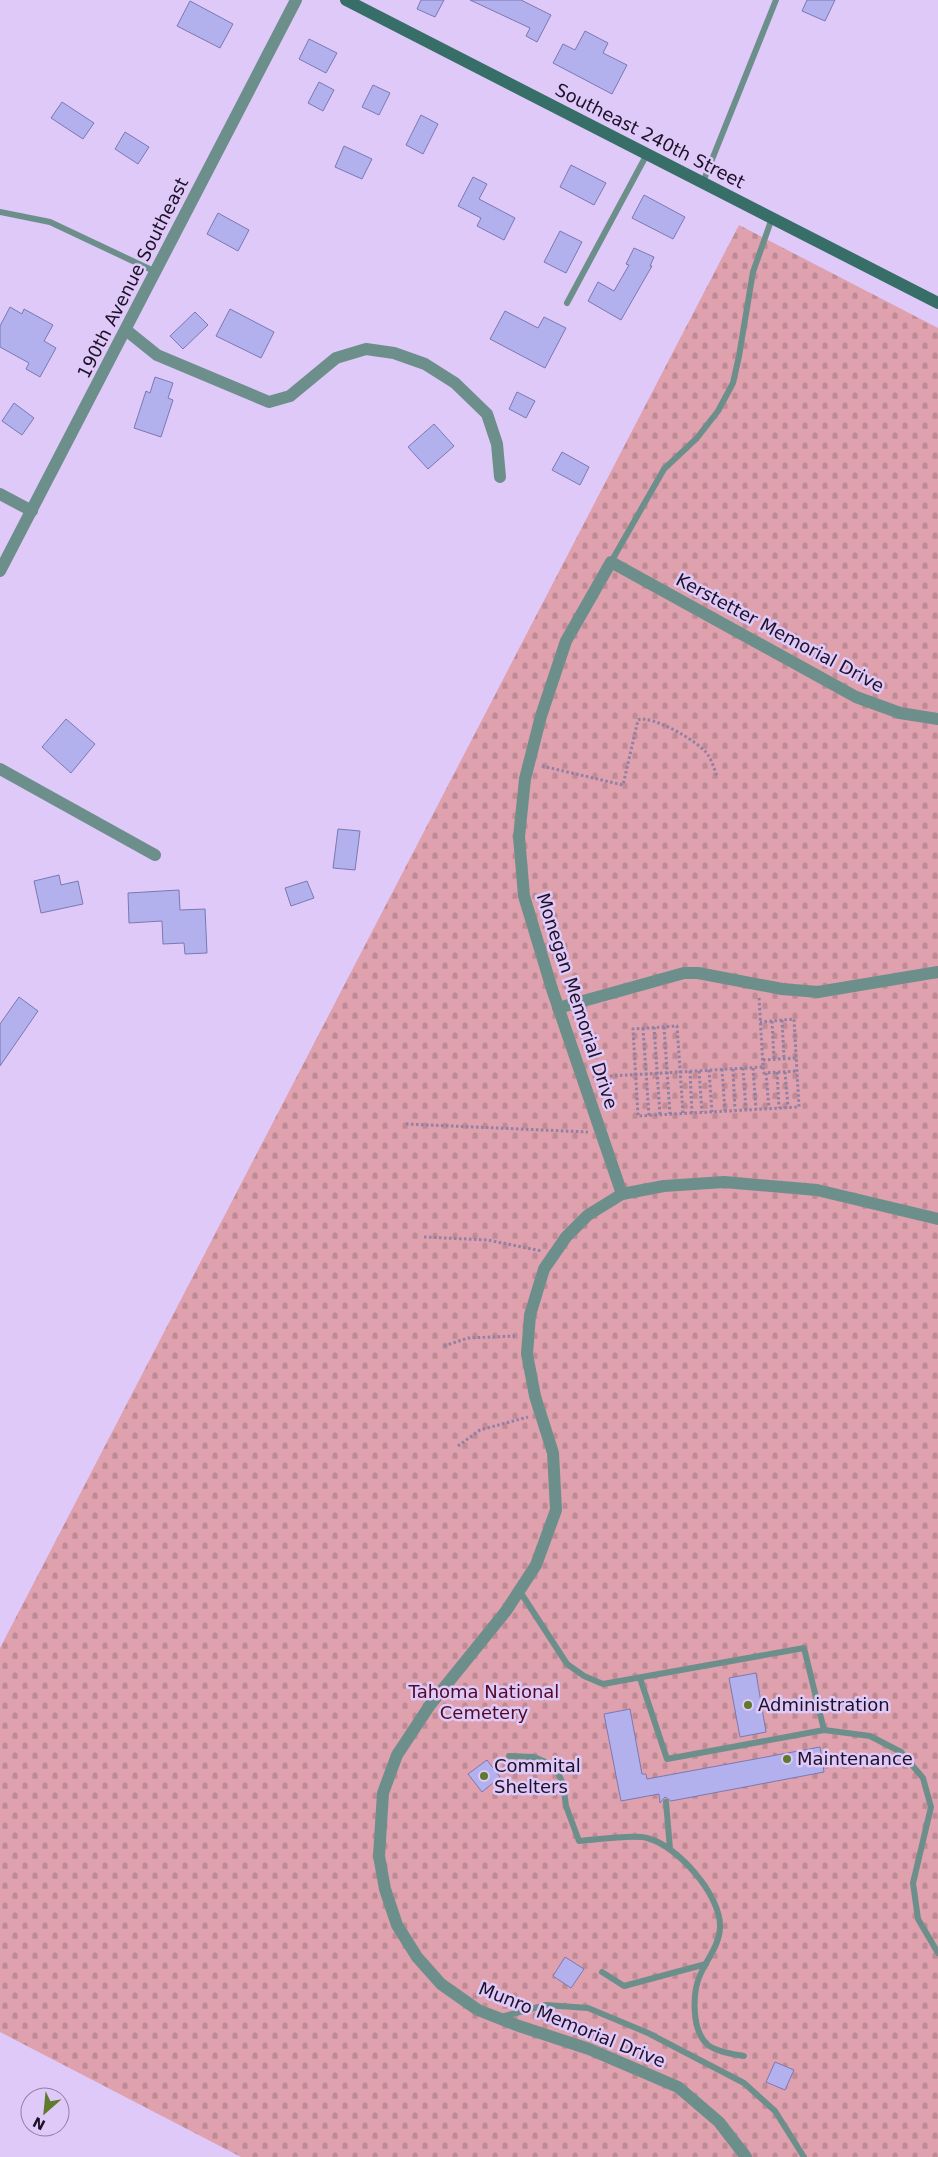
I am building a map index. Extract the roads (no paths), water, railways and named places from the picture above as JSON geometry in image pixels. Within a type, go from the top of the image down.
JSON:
[{"type":"main road","name":"Southeast 240th Street","points":[[346,0],[938,303]]},
{"type":"street","name":"190th Avenue Southeast","points":[[0,571],[296,0]]},
{"type":"street","points":[[126,330],[157,355],[269,402],[290,396],[336,358],[366,349],[394,353],[425,364],[455,383],[487,414],[497,444],[500,477]]},
{"type":"street","points":[[0,494],[32,511]]},
{"type":"street","name":"Kerstetter Memorial Drive","points":[[611,562],[856,697],[900,713],[938,719]]},
{"type":"street","name":"Monegan Memorial Drive","points":[[611,562],[566,641],[541,716],[525,779],[519,837],[524,896],[558,1008],[622,1194]]},
{"type":"street","points":[[0,769],[156,855]]},
{"type":"street","points":[[558,1008],[684,974],[698,973],[782,989],[818,992],[938,972]]},
{"type":"street","name":"Munro Memorial Drive","points":[[746,2157],[719,2122],[678,2087],[589,2050],[478,2010],[441,1984],[417,1957],[397,1925],[385,1889],[379,1856],[383,1793],[397,1755],[430,1705],[506,1611],[536,1565],[556,1510],[554,1453],[535,1396],[527,1354],[530,1315],[544,1269],[566,1237],[588,1215],[622,1194],[664,1186],[724,1182],[808,1189],[862,1199],[938,1219]]},
{"type":"lane","points":[[703,182],[776,0]]},
{"type":"lane","points":[[567,303],[646,154]]},
{"type":"lane","points":[[0,212],[50,222],[156,272]]},
{"type":"lane","points":[[611,562],[664,469],[698,438],[718,411],[733,383],[752,272],[772,218]]},
{"type":"lane","points":[[519,1590],[567,1664],[584,1676],[603,1684],[804,1648],[824,1730]]},
{"type":"lane","points":[[640,1678],[667,1759],[824,1730],[870,1736],[901,1752],[923,1778],[931,1807],[913,1883],[918,1919],[938,1954]]},
{"type":"lane","points":[[509,1756],[534,1757],[555,1766],[563,1784],[566,1806],[579,1841],[647,1838],[670,1849],[697,1876],[712,1895],[719,1913],[720,1928],[718,1940],[707,1964],[702,1970],[697,1983],[694,2002],[701,2037],[709,2046],[744,2056]]},
{"type":"lane","points":[[666,1802],[670,1849]]},
{"type":"lane","points":[[602,1972],[624,1986],[707,1964]]},
{"type":"lane","points":[[498,2018],[546,2005],[588,2008],[648,2033],[744,2083],[775,2110],[804,2157]]},
{"type":"place","name":"Administration","points":[[748,1705]]},
{"type":"place","name":"Maintenance","points":[[787,1759]]},
{"type":"place","name":"Commital Shelters","points":[[484,1776]]},
{"type":"park label","name":"Tahoma National Cemetery","points":[[484,1702]]}]
